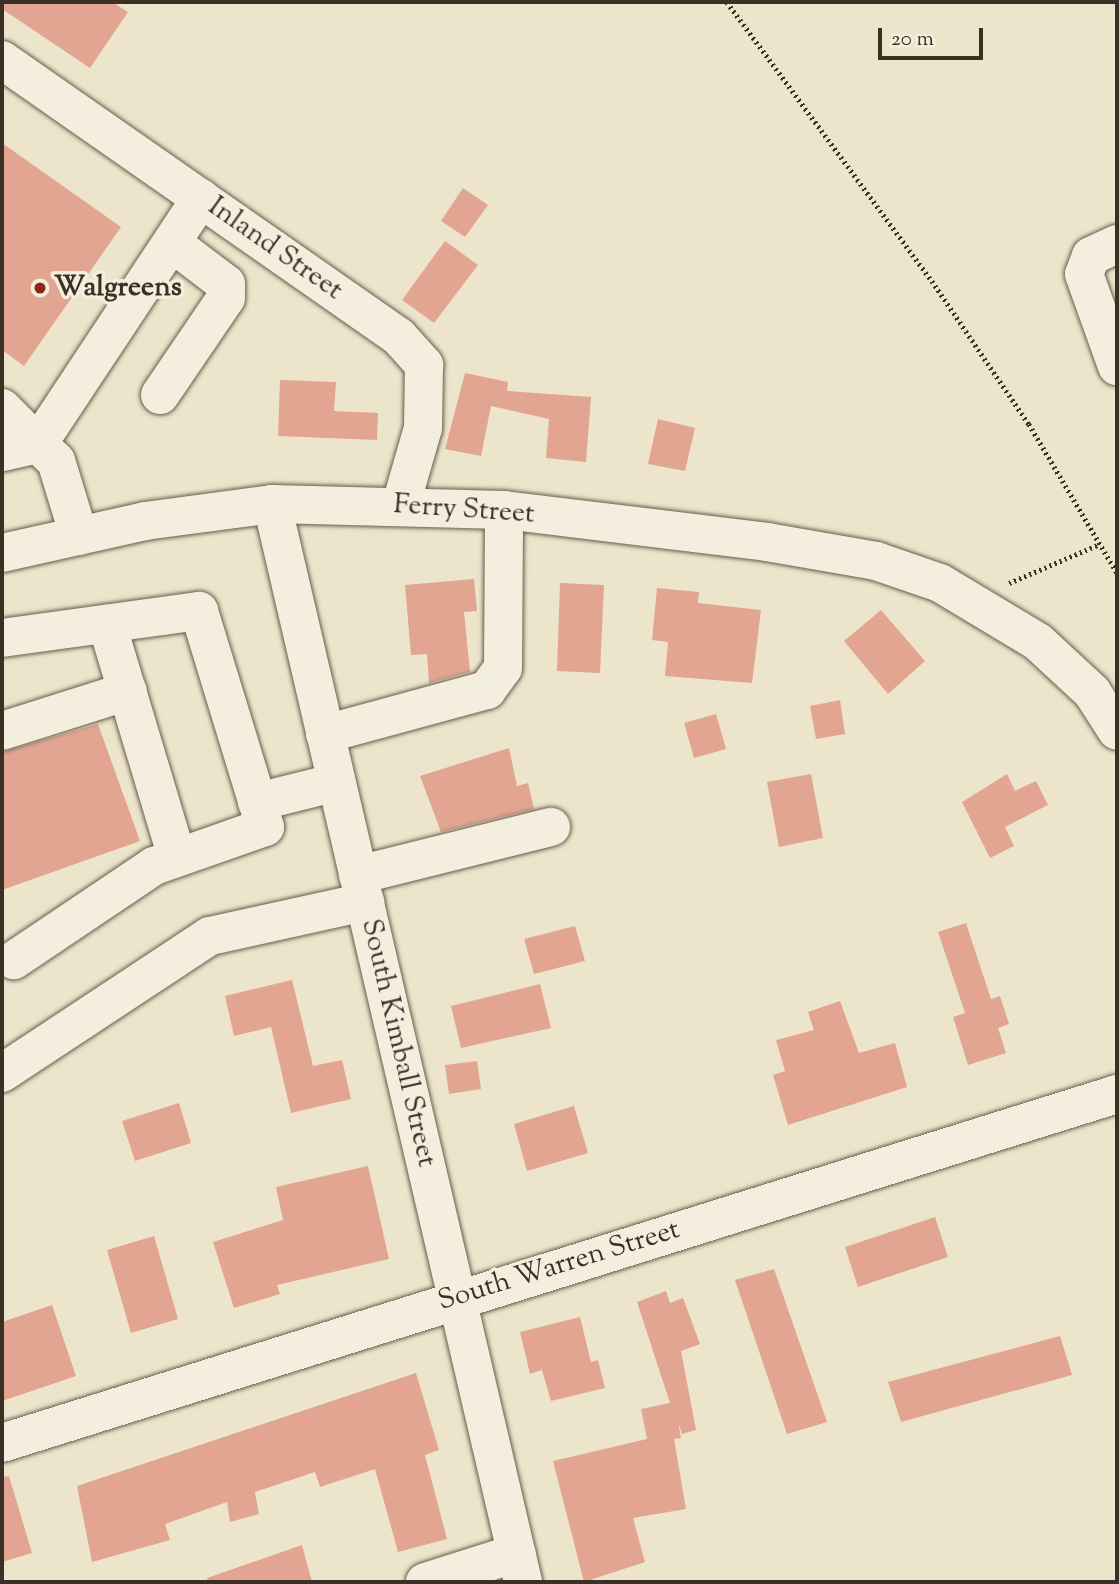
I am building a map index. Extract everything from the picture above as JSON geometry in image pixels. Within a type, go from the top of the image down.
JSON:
[{"type":"street","name":"Inland Street","points":[[2,60],[399,337],[424,365],[423,428],[401,504]]},
{"type":"street","points":[[20,448],[172,243],[201,198]]},
{"type":"street","points":[[160,395],[226,298],[226,284],[172,243]]},
{"type":"street","points":[[1117,244],[1091,256],[1084,274],[1117,366]]},
{"type":"street","points":[[2,408],[20,448],[56,461],[79,536]]},
{"type":"street","name":"Ferry Street","points":[[2,553],[79,536],[272,505],[401,504],[504,510],[767,542],[876,561],[924,577],[1038,642],[1092,692],[1117,731]]},
{"type":"street","name":"South Kimball Street","points":[[272,505],[520,1568]]},
{"type":"street","points":[[325,734],[487,690],[503,668],[504,510]]},
{"type":"street","points":[[2,638],[199,611],[265,827],[154,866],[14,960]]},
{"type":"street","points":[[107,624],[177,857]]},
{"type":"street","points":[[2,731],[128,691]]},
{"type":"street","points":[[257,802],[337,782]]},
{"type":"street","points":[[2,1073],[209,936],[551,827]]},
{"type":"street","name":"South Warren Street","points":[[2,1443],[457,1296],[1117,1094]]},
{"type":"street","points":[[425,1582],[520,1568]]},
{"type":"path","points":[[727,2],[932,281],[1117,573]]},
{"type":"path","points":[[1005,585],[1100,544]]},
{"type":"building","points":[[2,2],[112,2],[128,12],[90,68],[2,9]]},
{"type":"building","name":"Walgreens","points":[[2,143],[121,227],[24,366],[2,350]]},
{"type":"building","points":[[463,188],[488,205],[465,237],[441,221]]},
{"type":"building","points":[[445,241],[478,265],[434,323],[402,300]]},
{"type":"building","points":[[465,373],[508,382],[507,391],[591,397],[586,462],[546,458],[549,419],[491,406],[481,456],[445,449]]},
{"type":"building","points":[[280,380],[336,382],[334,411],[378,413],[377,440],[278,436]]},
{"type":"building","points":[[658,419],[695,428],[685,471],[648,464]]},
{"type":"building","points":[[474,579],[477,611],[464,612],[470,672],[429,683],[427,654],[411,655],[405,585]]},
{"type":"building","points":[[560,583],[604,585],[600,673],[557,671]]},
{"type":"building","points":[[657,588],[699,592],[698,603],[761,610],[752,683],[665,676],[668,642],[652,640]]},
{"type":"building","points":[[881,610],[925,661],[888,694],[844,641]]},
{"type":"building","points":[[840,700],[845,734],[816,739],[810,706]]},
{"type":"building","points":[[716,714],[726,749],[694,758],[684,723]]},
{"type":"building","points":[[98,724],[140,841],[2,890],[2,752]]},
{"type":"building","points":[[509,748],[517,786],[528,783],[534,809],[441,832],[420,776]]},
{"type":"building","points":[[811,774],[823,838],[779,847],[767,782]]},
{"type":"building","points":[[1007,774],[1015,791],[1036,781],[1048,805],[1005,827],[1014,846],[990,858],[962,802]]},
{"type":"building","points":[[966,923],[991,999],[1000,996],[1009,1024],[998,1028],[1006,1053],[968,1065],[953,1017],[965,1013],[938,932]]},
{"type":"building","points":[[575,926],[585,961],[534,974],[524,939]]},
{"type":"building","points":[[292,980],[313,1066],[342,1060],[351,1099],[291,1113],[271,1027],[234,1036],[225,996]]},
{"type":"building","points":[[540,984],[551,1028],[461,1048],[451,1006]]},
{"type":"building","points":[[840,1001],[859,1053],[895,1043],[907,1087],[788,1125],[773,1075],[785,1071],[776,1040],[814,1030],[808,1012]]},
{"type":"building","points":[[477,1061],[481,1089],[449,1094],[445,1065]]},
{"type":"building","points":[[179,1103],[191,1143],[135,1161],[122,1121]]},
{"type":"building","points":[[574,1106],[588,1153],[527,1171],[514,1124]]},
{"type":"building","points":[[368,1166],[389,1259],[277,1285],[280,1294],[234,1308],[213,1242],[283,1220],[276,1187]]},
{"type":"building","points":[[935,1217],[948,1257],[858,1287],[845,1247]]},
{"type":"building","points":[[154,1236],[178,1319],[131,1333],[107,1250]]},
{"type":"building","points":[[774,1269],[827,1422],[787,1434],[735,1280]]},
{"type":"building","points":[[666,1291],[670,1303],[683,1298],[700,1344],[681,1351],[696,1430],[682,1434],[678,1422],[681,1438],[674,1439],[686,1509],[633,1518],[645,1562],[584,1582],[553,1461],[647,1439],[641,1409],[670,1403],[637,1302]]},
{"type":"building","points":[[52,1305],[76,1376],[2,1401],[2,1322]]},
{"type":"building","points":[[580,1317],[591,1362],[598,1360],[605,1388],[551,1401],[542,1370],[530,1374],[520,1332]]},
{"type":"building","points":[[1060,1336],[1072,1375],[901,1422],[888,1382]]},
{"type":"building","points":[[416,1373],[439,1450],[425,1455],[447,1539],[398,1552],[375,1469],[320,1487],[315,1472],[255,1492],[259,1514],[230,1522],[227,1502],[165,1524],[170,1540],[92,1562],[77,1486]]},
{"type":"building","points":[[9,1476],[32,1553],[2,1562],[2,1477]]},
{"type":"building","points":[[302,1545],[312,1582],[208,1582],[207,1578]]},
{"type":"place","name":"Walgreens","points":[[40,288]]}]
